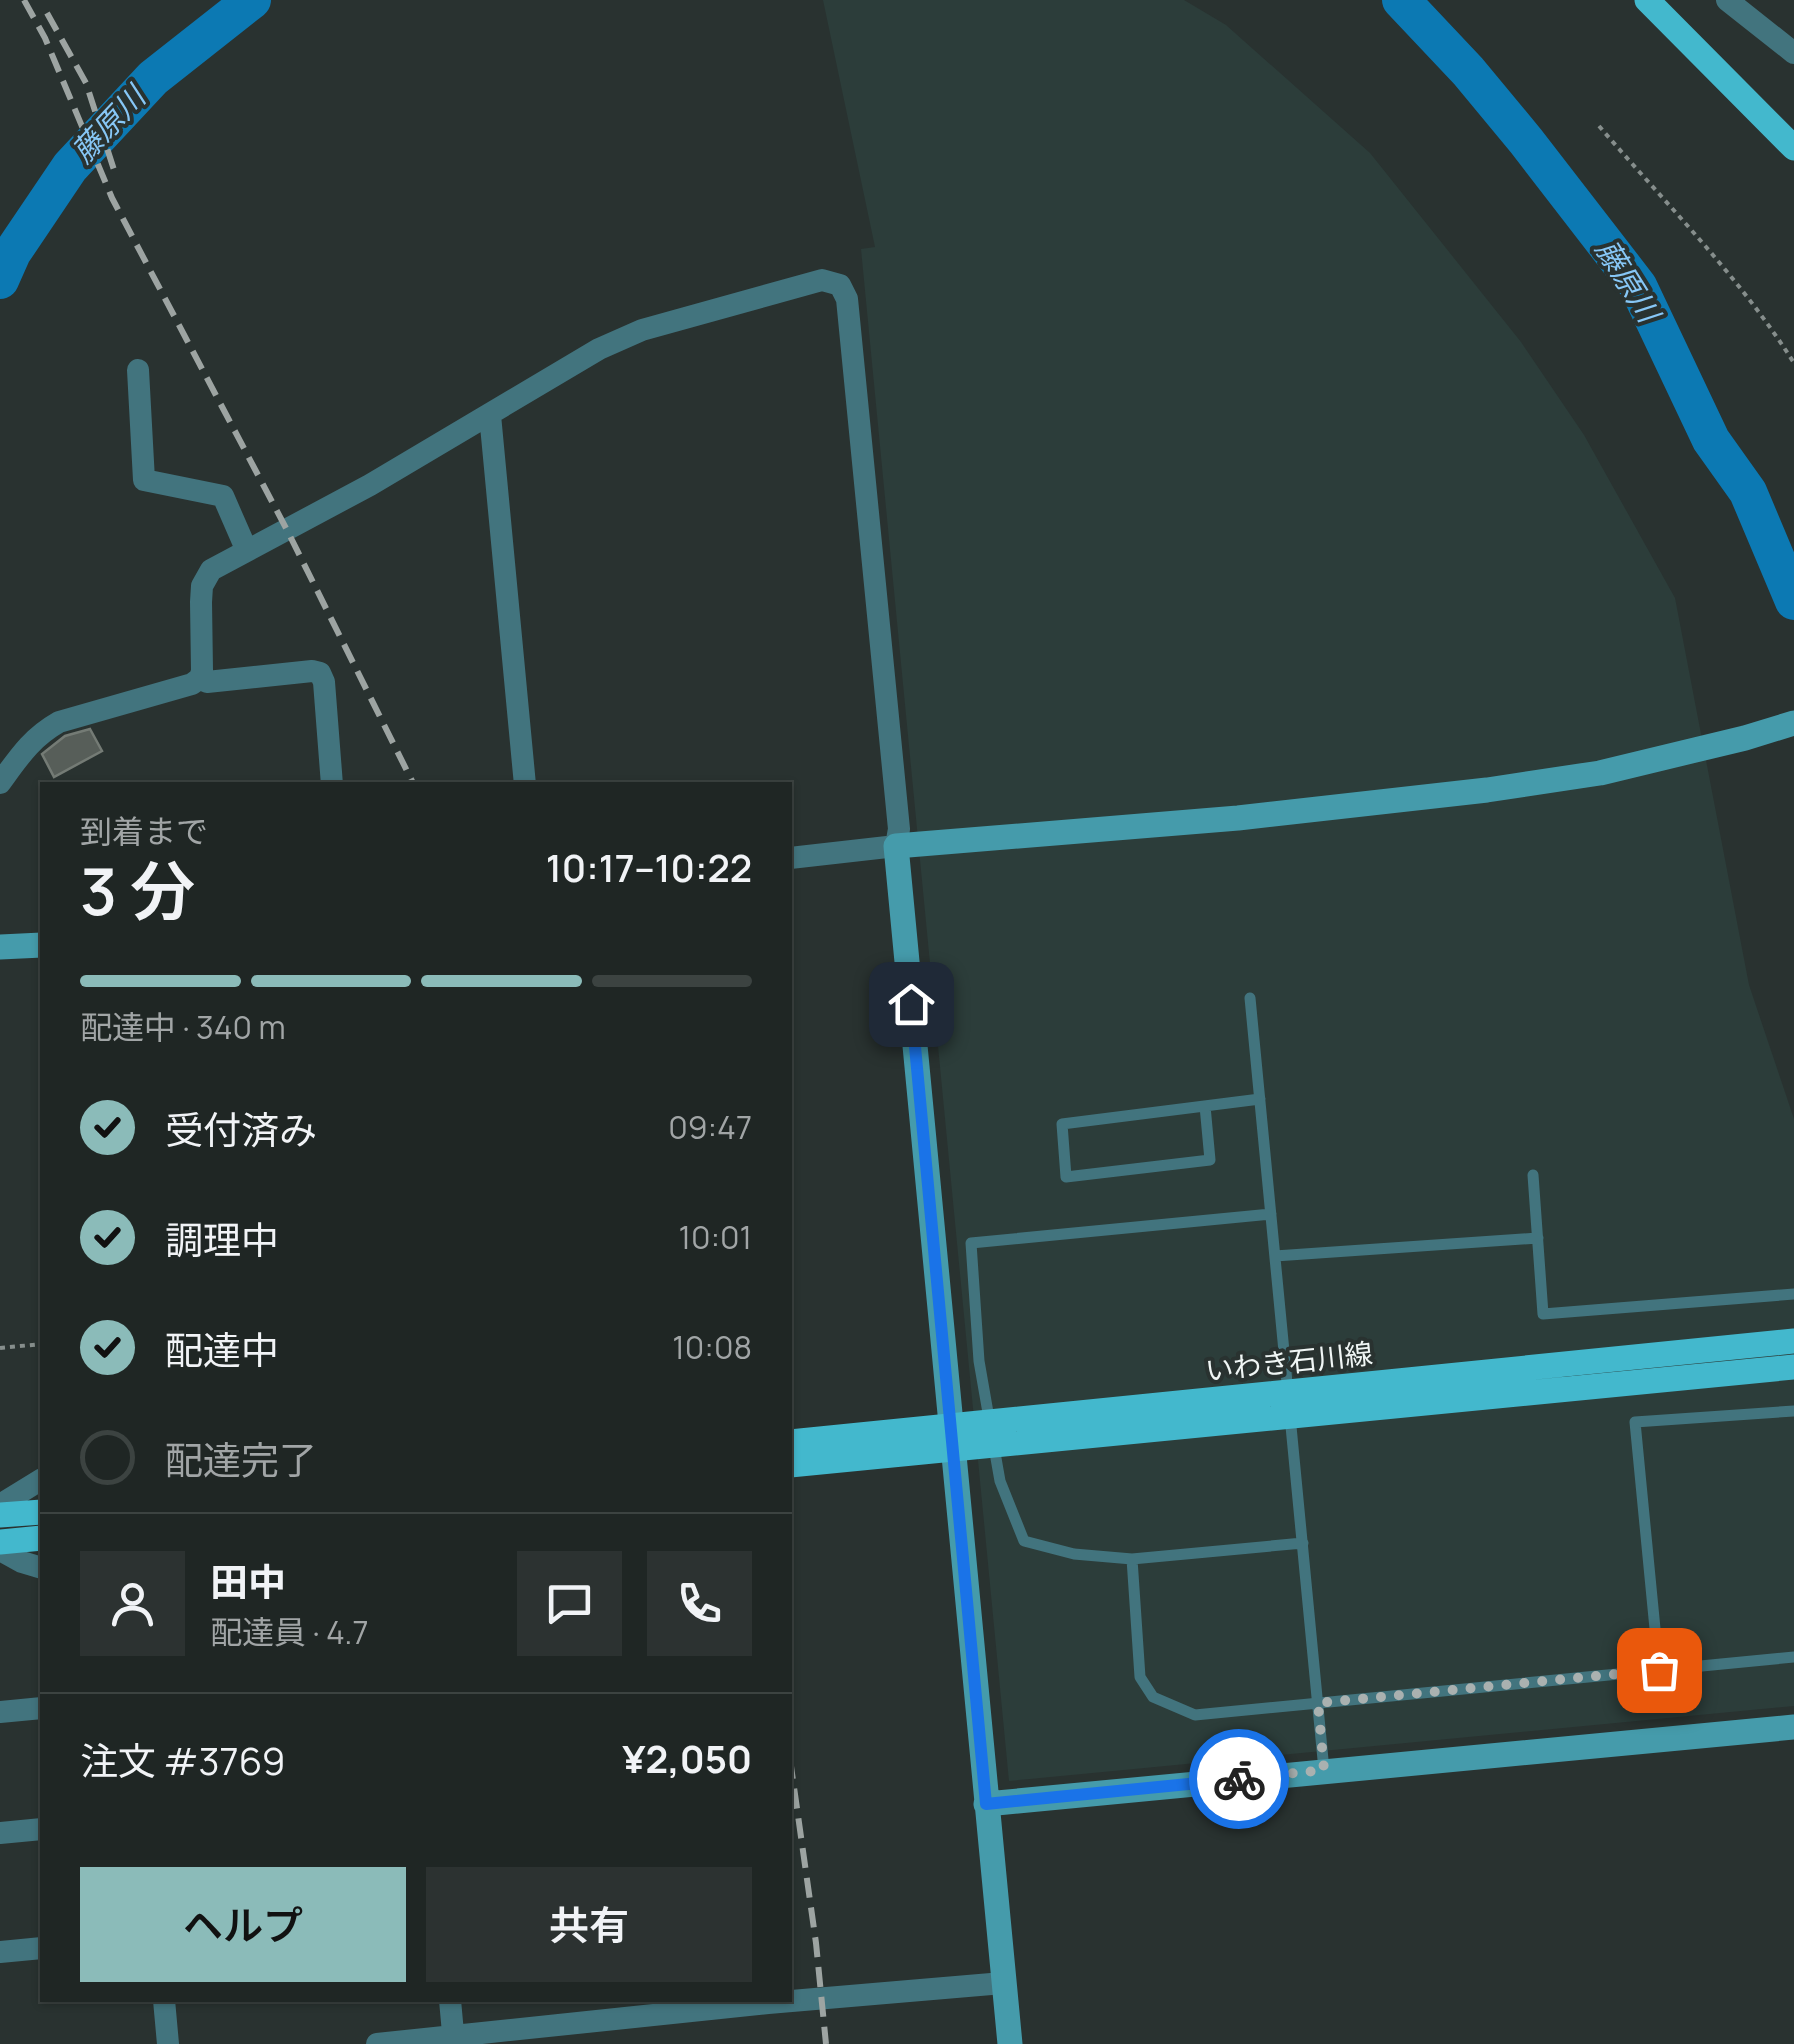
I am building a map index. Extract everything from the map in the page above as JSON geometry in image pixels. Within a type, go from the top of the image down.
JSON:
[{"type":"main road","points":[[1659,4],[1794,148]]},
{"type":"main road","name":"いわき石川線","points":[[792,1442],[1794,1341]]},
{"type":"main road","name":"いわき石川線","points":[[792,1465],[1794,1367]]},
{"type":"main road","points":[[0,1515],[40,1512]]},
{"type":"main road","points":[[0,1542],[40,1538]]},
{"type":"street","points":[[1727,0],[1794,53]]},
{"type":"street","points":[[0,782],[31,742],[59,722],[192,684],[200,678],[200,602],[202,586],[211,570],[370,486],[599,349],[642,330],[725,305],[822,280],[840,285],[847,298],[900,829],[896,846],[1010,2044]]},
{"type":"street","points":[[138,370],[144,480],[223,496],[246,551]]},
{"type":"street","points":[[490,415],[524,782]]},
{"type":"street","points":[[200,678],[207,682],[312,670],[320,673],[324,682],[332,782]]},
{"type":"street","points":[[792,858],[1238,818],[1487,790],[1600,773],[1794,723]]},
{"type":"street","points":[[0,947],[40,945]]},
{"type":"street","points":[[0,1504],[40,1480]]},
{"type":"street","points":[[0,1550],[40,1567]]},
{"type":"street","points":[[0,1712],[40,1708]]},
{"type":"street","points":[[986,1804],[1794,1728]]},
{"type":"street","points":[[0,1833],[40,1829]]},
{"type":"street","points":[[0,1952],[40,1948]]},
{"type":"street","points":[[792,2000],[1003,1983]]},
{"type":"street","points":[[164,2002],[168,2044]]},
{"type":"street","points":[[450,2002],[454,2040]]},
{"type":"street","points":[[377,2044],[454,2040],[768,2002]]},
{"type":"lane","points":[[1250,998],[1324,1770]]},
{"type":"lane","points":[[1205,1106],[1210,1160],[1066,1177],[1062,1124],[1260,1099]]},
{"type":"lane","points":[[1533,1175],[1543,1314],[1794,1294]]},
{"type":"lane","points":[[1271,1214],[971,1242],[980,1361],[1000,1481],[1024,1542],[1074,1554],[1132,1560],[1302,1544]]},
{"type":"lane","points":[[1275,1256],[1538,1238]]},
{"type":"lane","points":[[1659,1670],[1635,1422],[1794,1411]]},
{"type":"lane","points":[[1132,1560],[1140,1677],[1153,1697],[1195,1715],[1794,1657]]},
{"type":"path","points":[[1599,126],[1690,227],[1794,363]]},
{"type":"path","points":[[0,1348],[40,1344]]},
{"type":"shaded area","points":[[823,0],[1184,0],[1226,25],[1370,153],[1521,342],[1584,435],[1675,598],[1749,985],[1794,1119],[1794,1706],[1009,1781],[861,249],[875,247]]},
{"type":"building","points":[[90,729],[102,751],[54,777],[42,754],[65,736]]},
{"type":"waterway","name":"藤原川","points":[[0,280],[12,253],[70,167],[153,78],[252,0]]},
{"type":"waterway","name":"藤原川","points":[[1401,0],[1468,71],[1638,286],[1711,440],[1748,492],[1794,601]]},
{"type":"railway","points":[[24,0],[45,38],[112,198],[287,530],[413,782]]},
{"type":"railway","points":[[47,13],[86,83],[115,173]]},
{"type":"railway","points":[[792,1773],[826,2044]]},
{"type":"way so far","points":[[1239,1779],[1324,1770],[1318,1703],[1659,1670]]},
{"type":"route","points":[[911,1004],[986,1804],[1239,1779]]}]
